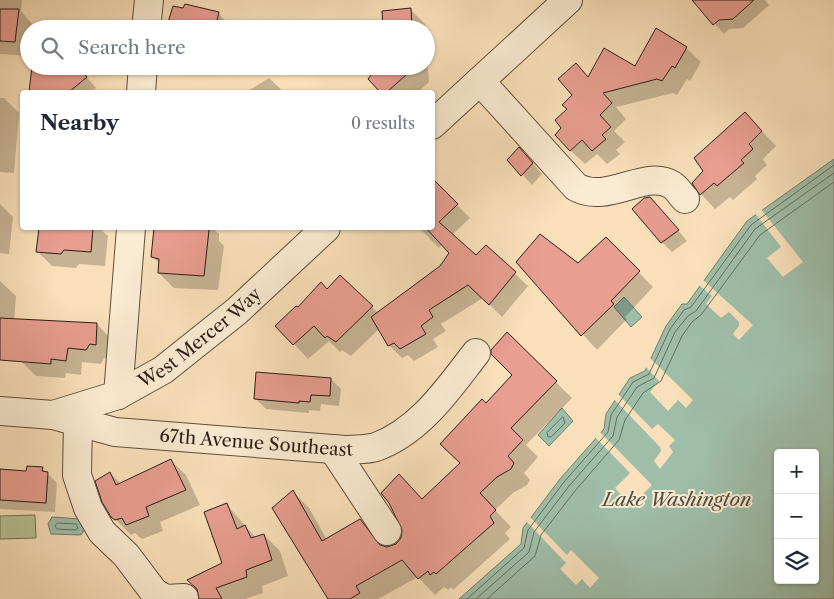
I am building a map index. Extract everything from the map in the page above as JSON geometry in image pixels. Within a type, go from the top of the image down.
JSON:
[{"type":"street","points":[[147,20],[149,0]]},
{"type":"street","points":[[435,122],[568,0]]},
{"type":"street","points":[[141,90],[142,75]]},
{"type":"street","points":[[480,81],[576,187],[585,192],[599,194],[645,182],[662,181],[672,185],[685,199]]},
{"type":"street","points":[[118,395],[131,230]]},
{"type":"street","name":"West Mercer Way","points":[[65,419],[118,395],[163,370],[237,311],[324,230]]},
{"type":"street","name":"67th Avenue Southeast","points":[[0,411],[65,419],[115,432],[333,449],[375,447],[401,433],[431,410],[476,354]]},
{"type":"street","points":[[65,419],[77,475],[88,508],[102,532],[126,555],[154,592],[165,599],[184,598]]},
{"type":"street","points":[[333,449],[387,531]]},
{"type":"shaded area","points":[[35,515],[36,538],[0,539],[0,516]]},
{"type":"water","name":"Lake Washington","points":[[834,159],[834,599],[459,599],[521,544],[523,528],[560,479],[604,429],[606,414],[630,378],[645,371],[666,326],[682,304],[687,304],[747,221]]},
{"type":"water","points":[[624,297],[642,317],[631,327],[614,307]]},
{"type":"water","points":[[562,408],[573,421],[549,446],[538,435]]},
{"type":"water","points":[[52,517],[81,519],[85,529],[81,535],[51,534],[48,524]]},
{"type":"pier","points":[[760,208],[803,262],[783,277],[767,258],[781,247],[755,213]]},
{"type":"pier","points":[[702,279],[753,325],[739,340],[733,334],[739,326],[739,322],[729,312],[721,318],[706,304],[712,296],[698,284]]},
{"type":"pier","points":[[649,357],[693,400],[686,408],[678,400],[668,411],[650,392],[659,381],[645,366]]},
{"type":"pier","points":[[617,393],[652,429],[658,424],[675,440],[669,446],[673,452],[660,469],[654,461],[661,451],[660,447],[613,398]]},
{"type":"pier","points":[[599,431],[652,485],[631,506],[615,488],[630,473],[594,436]]},
{"type":"pier","points":[[529,516],[567,555],[571,550],[599,578],[590,588],[582,579],[576,585],[560,569],[566,563],[526,521]]},
{"type":"building","points":[[692,0],[754,0],[733,19],[719,20],[713,25]]},
{"type":"building","points":[[185,4],[219,12],[217,20],[169,20],[173,6],[183,8]]},
{"type":"building","points":[[411,8],[412,20],[382,20],[382,11]]},
{"type":"building","points":[[0,9],[19,9],[15,42],[0,41]]},
{"type":"building","points":[[656,28],[687,47],[675,68],[672,66],[662,81],[657,79],[603,93],[612,103],[600,115],[611,127],[602,135],[606,139],[592,151],[582,140],[570,151],[555,135],[561,128],[555,120],[567,109],[562,105],[572,95],[558,79],[576,63],[588,77],[604,48],[635,66]]},
{"type":"building","points":[[31,75],[85,75],[87,77],[71,90],[29,90]]},
{"type":"building","points":[[371,75],[406,75],[389,90],[378,90],[368,79]]},
{"type":"building","points":[[745,112],[762,131],[749,144],[753,149],[741,160],[744,163],[717,186],[714,183],[700,195],[692,183],[703,171],[694,158]]},
{"type":"building","points":[[519,147],[533,163],[521,176],[507,160]]},
{"type":"building","points":[[435,181],[458,204],[439,222],[476,255],[486,245],[516,272],[489,305],[468,285],[429,310],[433,317],[421,326],[426,334],[400,349],[394,343],[388,346],[371,317],[440,266],[449,253],[428,230],[435,230]]},
{"type":"building","points":[[650,197],[679,230],[661,243],[632,209],[644,198]]},
{"type":"building","points":[[39,230],[93,230],[91,252],[64,250],[61,254],[36,252]]},
{"type":"building","points":[[154,230],[209,230],[204,276],[158,273],[159,259],[151,257]]},
{"type":"building","points":[[540,234],[578,263],[606,237],[640,271],[611,301],[614,304],[581,336],[516,262]]},
{"type":"building","points":[[340,275],[373,306],[336,342],[327,336],[325,338],[314,326],[293,345],[275,326],[296,306],[298,307],[321,282],[327,289]]},
{"type":"building","points":[[0,318],[97,323],[96,345],[90,344],[86,350],[68,348],[66,361],[51,359],[51,364],[0,360]]},
{"type":"building","points":[[507,332],[557,381],[511,428],[523,440],[508,456],[514,463],[511,469],[497,477],[480,493],[496,510],[490,516],[494,523],[436,574],[434,572],[430,575],[428,571],[418,579],[402,560],[356,586],[360,593],[350,599],[328,599],[272,508],[293,490],[322,541],[360,519],[380,545],[387,547],[396,544],[401,538],[402,530],[389,503],[381,493],[399,474],[422,499],[460,463],[440,444],[482,399],[486,403],[512,375],[491,354],[491,350]]},
{"type":"building","points":[[256,372],[331,378],[330,396],[311,395],[310,402],[299,401],[299,403],[254,399]]},
{"type":"building","points":[[171,459],[186,490],[146,507],[149,516],[126,525],[122,518],[115,520],[111,517],[102,502],[95,481],[110,472],[116,485]]},
{"type":"building","points":[[27,466],[43,467],[42,471],[48,472],[46,503],[0,500],[0,469],[26,471]]},
{"type":"building","points":[[227,503],[237,529],[245,525],[251,538],[264,534],[272,560],[246,570],[247,577],[216,588],[222,599],[199,599],[197,589],[187,580],[222,563],[204,512]]}]
